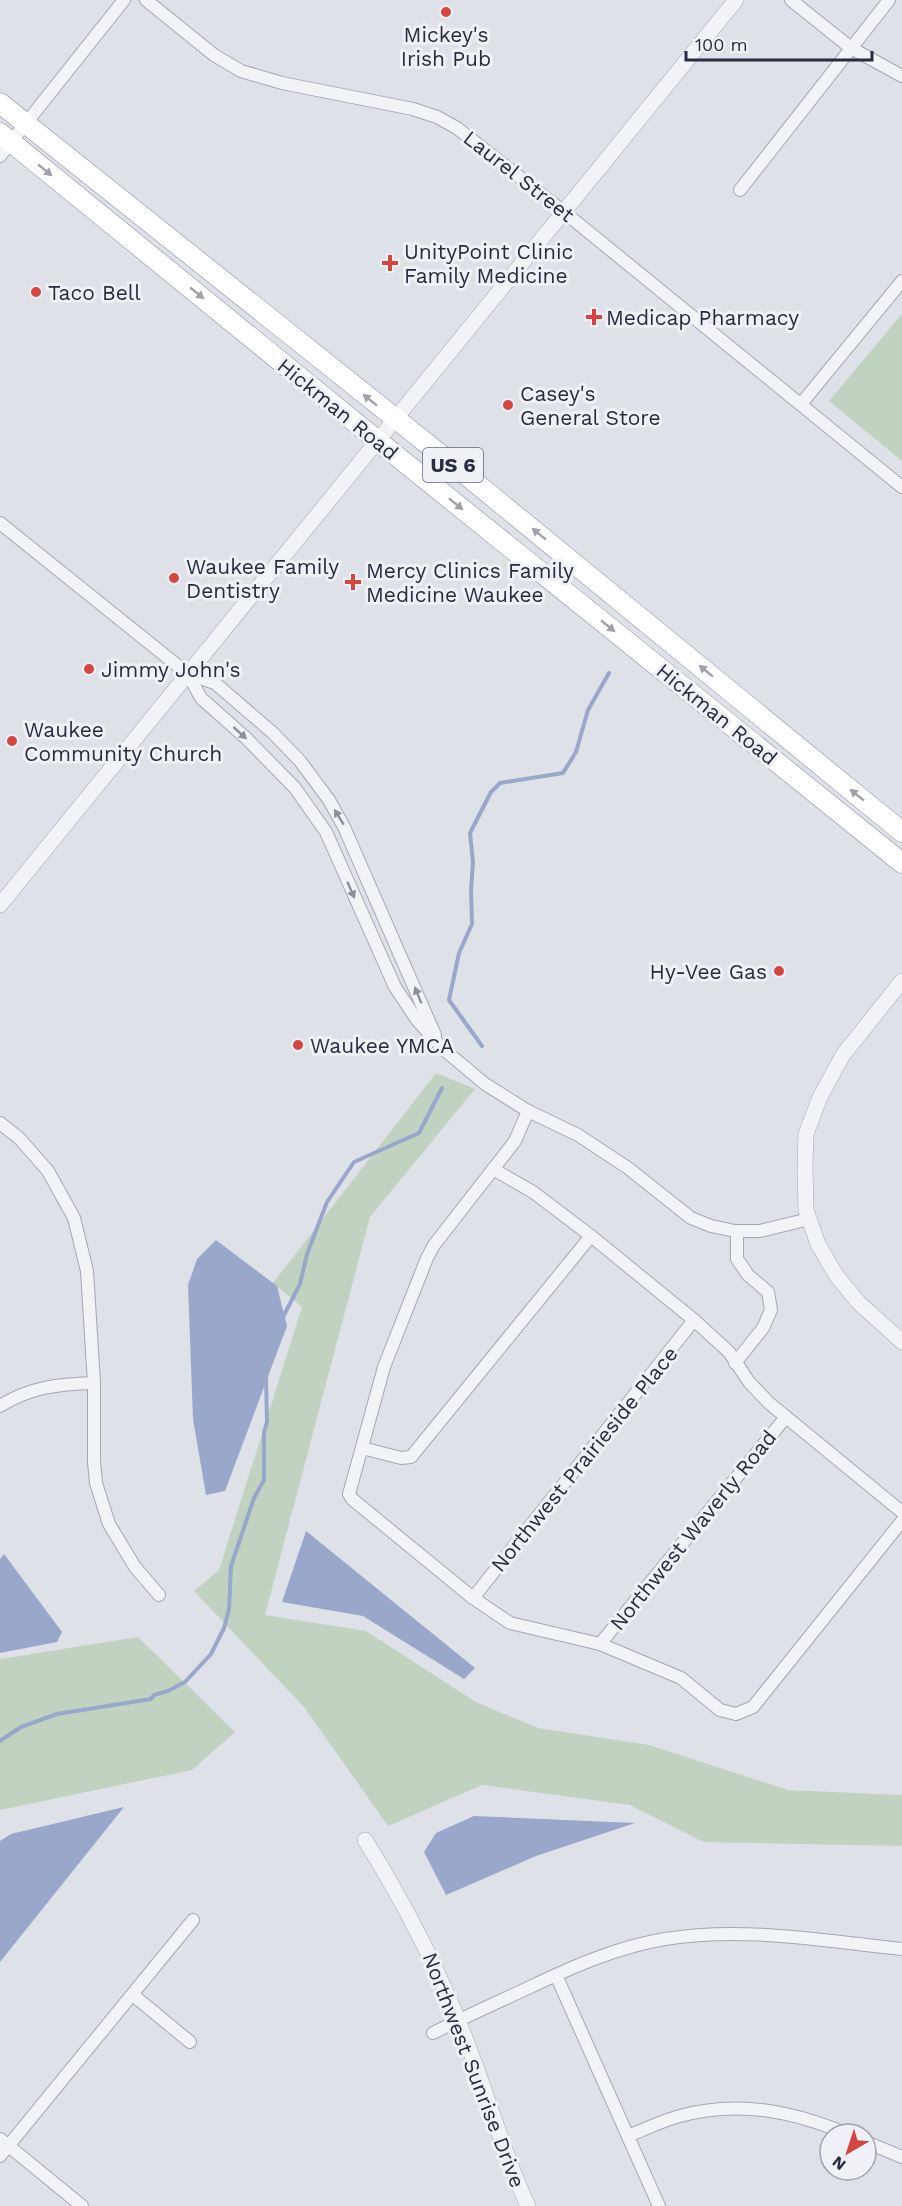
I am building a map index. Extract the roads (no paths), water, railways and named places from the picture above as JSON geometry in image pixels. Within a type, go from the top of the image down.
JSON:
[{"type":"highway","name":"Hickman Road","points":[[0,103],[460,470],[902,832]]},
{"type":"highway","name":"Hickman Road","points":[[4,144],[378,441],[902,863]]},
{"type":"street","points":[[4,144],[25,123],[124,0]]},
{"type":"street","name":"Laurel Street","points":[[146,0],[214,55],[241,71],[277,82],[413,108],[457,128],[476,141],[902,487]]},
{"type":"street","points":[[0,905],[736,0]]},
{"type":"street","points":[[791,0],[851,48],[902,76]]},
{"type":"street","points":[[740,190],[889,0]]},
{"type":"street","points":[[801,404],[902,281]]},
{"type":"street","points":[[0,523],[188,674],[215,683],[273,733],[300,761],[329,800],[344,827],[442,1048]]},
{"type":"street","points":[[188,674],[201,698],[246,738],[295,788],[326,832],[395,987],[417,1020],[442,1048],[485,1084],[528,1111],[578,1135],[628,1168],[691,1218],[711,1226],[737,1231],[760,1231],[809,1219]]},
{"type":"street","points":[[902,981],[843,1055],[820,1097],[806,1134],[805,1179],[806,1210],[818,1244],[836,1275],[858,1302],[902,1342]]},
{"type":"street","points":[[528,1111],[515,1141],[434,1245],[428,1258],[384,1367],[349,1494],[352,1499],[473,1598],[510,1623],[600,1644],[681,1678],[720,1710],[736,1714],[753,1707],[902,1521]]},
{"type":"street","points":[[0,1123],[19,1138],[48,1171],[74,1218],[87,1271],[94,1383],[94,1462],[101,1504],[109,1524],[135,1567],[159,1594]]},
{"type":"street","points":[[493,1169],[534,1192],[694,1320],[729,1352],[749,1382],[769,1403],[902,1512]]},
{"type":"street","points":[[735,1363],[763,1328],[771,1310],[768,1292],[748,1275],[737,1259],[737,1231]]},
{"type":"street","points":[[362,1448],[401,1458],[411,1457],[591,1236]]},
{"type":"street","name":"Northwest Prairieside Place","points":[[473,1598],[694,1320]]},
{"type":"street","points":[[0,1406],[18,1395],[60,1384],[94,1383]]},
{"type":"street","name":"Northwest Waverly Road","points":[[600,1644],[786,1417]]},
{"type":"street","name":"Northwest Sunrise Drive","points":[[365,1840],[423,1942],[473,2058],[493,2119],[528,2206]]},
{"type":"street","points":[[82,2206],[3,2147],[133,1995],[193,1920]]},
{"type":"street","points":[[433,2033],[556,1975],[616,1950],[665,1939],[714,1934],[764,1934],[902,1949]]},
{"type":"street","points":[[556,1975],[659,2206]]},
{"type":"street","points":[[133,1995],[190,2042]]},
{"type":"street","points":[[628,2136],[680,2116],[732,2107],[788,2114],[818,2124]]},
{"type":"street","points":[[878,2147],[902,2157]]},
{"type":"water","points":[[216,1240],[277,1286],[287,1326],[225,1491],[206,1495],[193,1419],[188,1285],[197,1259]]},
{"type":"water","points":[[306,1531],[475,1668],[464,1679],[363,1616],[282,1602]]},
{"type":"water","points":[[4,1554],[62,1632],[57,1642],[0,1653],[0,1559]]},
{"type":"water","points":[[124,1807],[0,1962],[0,1841],[11,1834]]},
{"type":"water","points":[[474,1816],[635,1823],[536,1856],[446,1895],[424,1852],[436,1833]]},
{"type":"waterway","points":[[482,1046],[449,1000],[459,953],[472,924],[473,862],[470,833],[491,792],[500,783],[563,773],[576,752],[588,710],[609,673]]},
{"type":"waterway","points":[[282,1319],[300,1284],[307,1254],[327,1202],[354,1162],[419,1133],[442,1088]]},
{"type":"waterway","points":[[0,1741],[21,1727],[57,1714],[151,1699],[154,1695],[185,1682],[211,1654],[224,1628],[229,1609],[231,1566],[254,1498],[264,1480],[264,1432],[267,1422],[266,1378]]},
{"type":"place","name":"Mickey's Irish Pub","points":[[446,12]]},
{"type":"place","name":"UnityPoint Clinic Family Medicine","points":[[390,263]]},
{"type":"place","name":"Taco Bell","points":[[36,292]]},
{"type":"place","name":"Medicap Pharmacy","points":[[594,317]]},
{"type":"place","name":"Casey's General Store","points":[[508,405]]},
{"type":"place","name":"Waukee Family Dentistry","points":[[174,578]]},
{"type":"place","name":"Mercy Clinics Family Medicine Waukee","points":[[353,582]]},
{"type":"place","name":"Jimmy John's","points":[[89,669]]},
{"type":"place","name":"Waukee Community Church","points":[[12,741]]},
{"type":"place","name":"Hy-Vee Gas","points":[[779,971]]},
{"type":"place","name":"Waukee YMCA","points":[[298,1045]]}]
